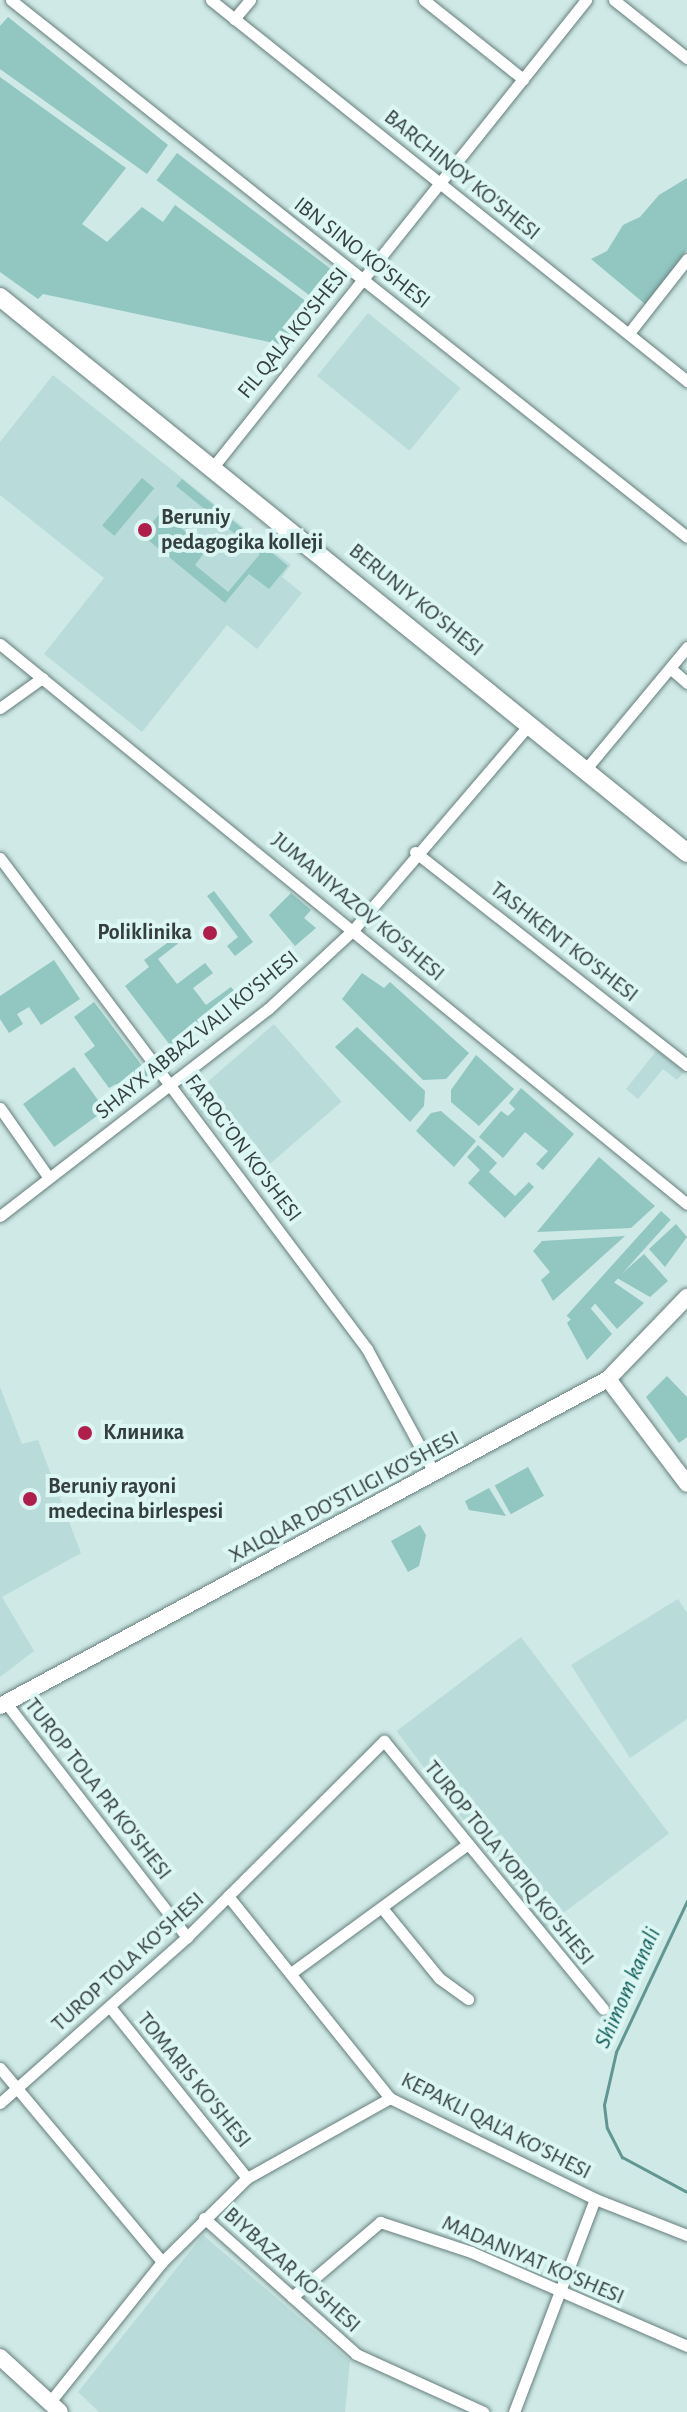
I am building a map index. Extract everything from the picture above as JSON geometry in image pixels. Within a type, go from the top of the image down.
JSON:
[{"type":"main road","name":"BERUNIY KO'SHESI","points":[[0,297],[687,853]]},
{"type":"street","name":"IBN SINO KO'SHESI","points":[[11,0],[687,537]]},
{"type":"street","name":"BARCHINOY KO'SHESI","points":[[211,0],[687,381]]},
{"type":"street","points":[[234,19],[250,0]]},
{"type":"street","points":[[424,0],[523,79]]},
{"type":"street","name":"FIL QALA KO'SHESI","points":[[213,467],[586,0]]},
{"type":"street","points":[[614,0],[687,58]]},
{"type":"street","points":[[629,333],[687,259]]},
{"type":"street","name":"JUMANIYAZOV KO'SHESI","points":[[0,644],[354,929],[687,1204]]},
{"type":"street","points":[[585,770],[687,647]]},
{"type":"street","points":[[670,668],[687,683]]},
{"type":"street","points":[[0,708],[42,678]]},
{"type":"street","name":"SHAYX ABBAZ VALI KO'SHESI","points":[[0,1216],[268,1009],[354,929],[415,852],[530,724]]},
{"type":"street","name":"TASHKENT KO'SHESI","points":[[415,852],[687,1065]]},
{"type":"street","name":"FAROG'ON KO'SHESI","points":[[0,858],[367,1349],[435,1474]]},
{"type":"street","points":[[0,1108],[49,1178]]},
{"type":"street","name":"XALQLAR DO'STLIGI KO'SHESI","points":[[3,1705],[608,1379],[687,1297]]},
{"type":"street","points":[[608,1379],[687,1484]]},
{"type":"street","name":"TUROP TOLA PR KO'SHESI","points":[[3,1705],[187,1937]]},
{"type":"street","name":"TUROP TOLA KO'SHESI","points":[[0,2103],[187,1937],[384,1741]]},
{"type":"street","name":"TUROP TOLA YOPIQ KO'SHESI","points":[[384,1741],[603,2009]]},
{"type":"street","points":[[291,1973],[468,1844]]},
{"type":"street","name":"KEPAKLI QAL'A KO'SHESI","points":[[228,1896],[390,2098],[595,2199],[687,2235]]},
{"type":"street","points":[[382,1908],[439,1978],[468,1999]]},
{"type":"street","name":"TOMARIS KO'SHESI","points":[[110,2007],[247,2178]]},
{"type":"street","points":[[0,2068],[162,2262]]},
{"type":"street","points":[[0,2357],[54,2407],[162,2262],[247,2178],[390,2098]]},
{"type":"street","points":[[514,2412],[595,2199]]},
{"type":"street","name":"BIYBAZAR KO'SHESI","points":[[204,2218],[356,2354],[483,2412]]},
{"type":"street","name":"MADANIYAT KO'SHESI","points":[[292,2297],[380,2222],[471,2252],[559,2294],[687,2346]]},
{"type":"shaded area","points":[[8,17],[168,145],[147,174],[0,69],[0,26]]},
{"type":"shaded area","points":[[0,77],[126,168],[82,224],[107,242],[142,207],[163,222],[175,205],[315,308],[288,346],[43,294],[38,299],[0,272]]},
{"type":"shaded area","points":[[177,153],[343,278],[323,305],[157,180]]},
{"type":"shaded area","points":[[687,178],[687,250],[645,304],[591,259],[607,251],[623,225],[640,217],[659,195]]},
{"type":"shaded area","points":[[368,313],[460,388],[410,451],[317,376]]},
{"type":"shaded area","name":"Beruniy pedagogika kolleji","points":[[53,375],[291,565],[282,577],[302,593],[257,649],[227,625],[142,732],[44,654],[104,578],[0,495],[0,442]]},
{"type":"shaded area","points":[[142,478],[154,488],[114,536],[102,525]]},
{"type":"shaded area","points":[[182,479],[288,566],[269,589],[249,574],[225,603],[142,535],[161,512],[207,549],[195,565],[228,592],[260,554],[176,486]]},
{"type":"shaded area","points":[[214,891],[253,942],[235,956],[227,946],[238,937],[207,896]]},
{"type":"shaded area","points":[[291,893],[311,910],[304,918],[316,928],[295,946],[269,915]]},
{"type":"shaded area","points":[[185,930],[189,935],[158,959],[177,984],[205,963],[213,973],[193,988],[206,1005],[231,987],[240,998],[173,1049],[125,986],[149,967],[144,960]]},
{"type":"shaded area","points":[[54,960],[80,999],[41,1025],[29,1007],[17,1014],[23,1024],[9,1033],[0,1019],[0,996]]},
{"type":"shaded area","points":[[362,973],[384,988],[390,982],[469,1053],[446,1079],[423,1080],[342,999]]},
{"type":"shaded area","points":[[94,1002],[149,1075],[123,1094],[116,1084],[109,1088],[84,1054],[95,1046],[74,1017]]},
{"type":"shaded area","points":[[274,1024],[342,1102],[256,1176],[189,1098]]},
{"type":"shaded area","points":[[357,1027],[425,1091],[424,1106],[410,1122],[335,1047]]},
{"type":"shaded area","points":[[657,1050],[684,1072],[677,1080],[663,1069],[638,1099],[626,1089]]},
{"type":"shaded area","points":[[476,1055],[514,1089],[479,1126],[451,1102],[451,1090]]},
{"type":"shaded area","points":[[74,1067],[105,1110],[54,1147],[23,1104]]},
{"type":"shaded area","points":[[521,1088],[574,1134],[543,1170],[536,1164],[548,1151],[525,1132],[503,1158],[479,1137],[501,1111],[508,1116],[515,1109],[509,1103]]},
{"type":"shaded area","points":[[441,1111],[476,1141],[454,1167],[416,1131],[431,1113]]},
{"type":"shaded area","points":[[478,1145],[497,1163],[489,1172],[515,1196],[529,1182],[534,1187],[505,1218],[468,1183],[480,1170],[467,1157]]},
{"type":"shaded area","points":[[599,1157],[655,1206],[631,1228],[537,1232]]},
{"type":"shaded area","points":[[661,1211],[671,1220],[576,1324],[567,1316]]},
{"type":"shaded area","points":[[676,1224],[687,1237],[665,1267],[649,1249]]},
{"type":"shaded area","points":[[625,1236],[553,1301],[541,1280],[550,1272],[533,1251],[542,1241]]},
{"type":"shaded area","points":[[644,1254],[668,1281],[650,1297],[617,1278]]},
{"type":"shaded area","points":[[612,1281],[644,1303],[617,1329],[592,1300]]},
{"type":"shaded area","points":[[587,1304],[612,1334],[587,1360],[567,1323]]},
{"type":"shaded area","points":[[667,1376],[687,1397],[687,1437],[679,1443],[646,1397]]},
{"type":"shaded area","name":"Beruniy rayoni medecina birlespesi","points":[[0,1387],[22,1444],[38,1440],[81,1553],[2,1597],[34,1651],[0,1677]]},
{"type":"shaded area","points":[[528,1467],[544,1496],[511,1514],[495,1485]]},
{"type":"shaded area","points":[[489,1488],[506,1516],[469,1510],[465,1501]]},
{"type":"shaded area","points":[[420,1525],[426,1535],[419,1566],[408,1572],[391,1541]]},
{"type":"shaded area","points":[[678,1599],[687,1613],[687,1719],[630,1758],[571,1665]]},
{"type":"shaded area","points":[[521,1637],[669,1833],[544,1927],[396,1731]]},
{"type":"shaded area","points":[[203,2235],[350,2361],[345,2412],[99,2412],[78,2392]]},
{"type":"waterway","name":"Shimom kanali","points":[[687,1901],[616,2052],[604,2105],[607,2128],[622,2157],[687,2192]]},
{"type":"place","name":"Beruniy pedagogika kolleji","points":[[145,530]]},
{"type":"place","name":"Poliklinika","points":[[210,933]]},
{"type":"place","name":"Клиника","points":[[85,1433]]},
{"type":"place","name":"Beruniy rayoni medecina birlespesi","points":[[30,1499]]}]
